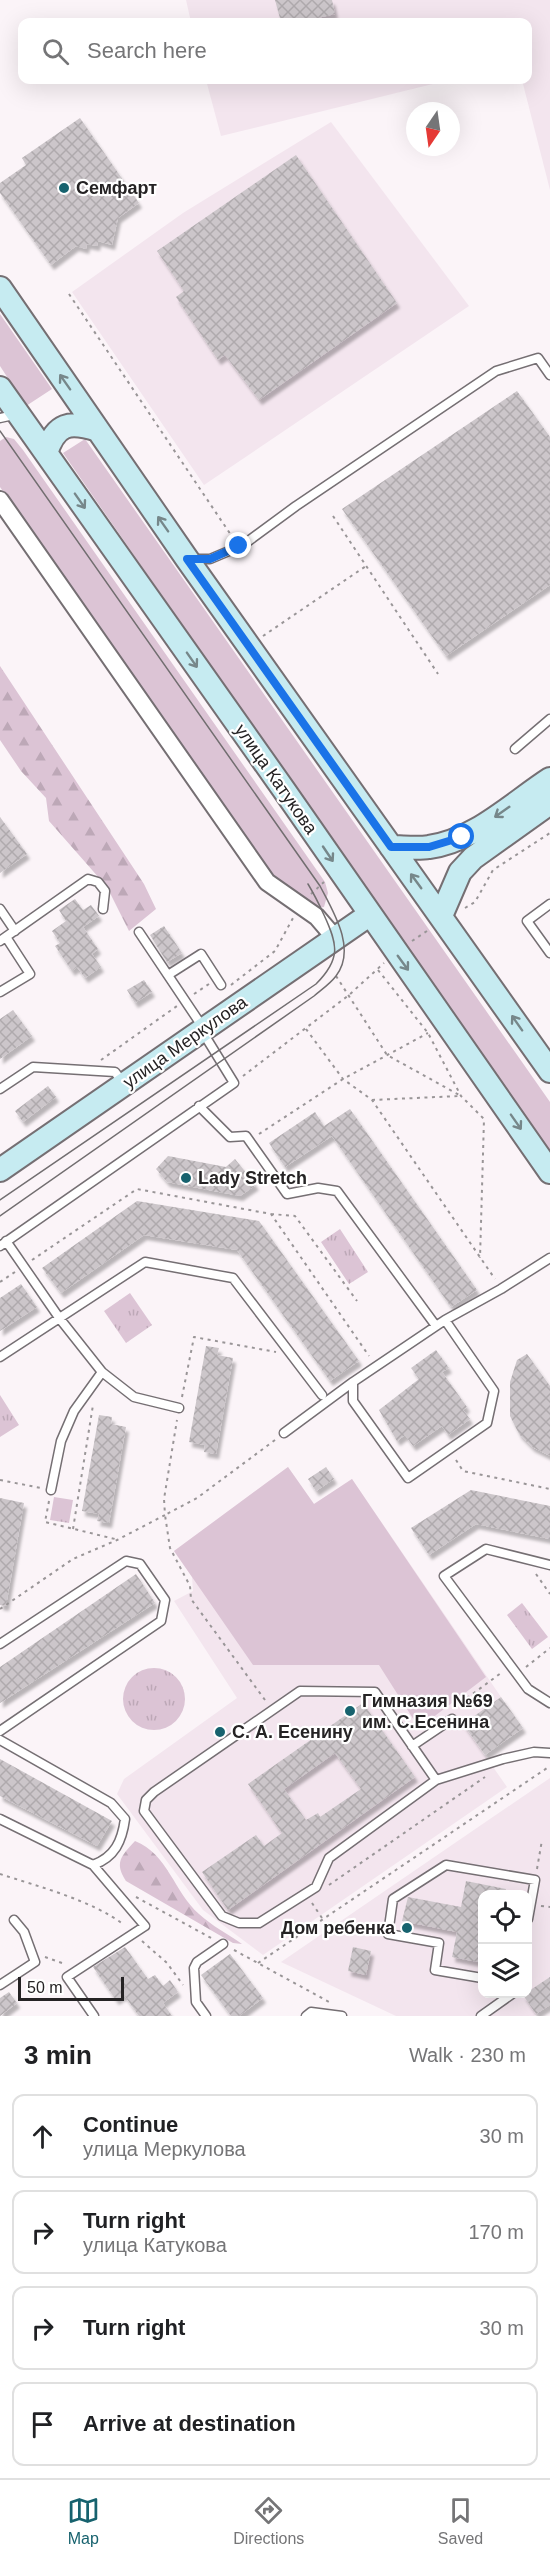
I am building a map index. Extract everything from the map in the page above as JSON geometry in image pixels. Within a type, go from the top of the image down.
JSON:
[{"type":"main road","points":[[0,288],[187,559],[550,1071]]},
{"type":"main road","name":"улица Катукова","points":[[0,388],[9,416],[46,453],[285,790],[369,915],[550,1172]]},
{"type":"main road","points":[[46,453],[52,436],[64,426],[81,425],[98,430]]},
{"type":"main road","points":[[391,847],[429,847],[456,839],[476,830],[550,779]]},
{"type":"main road","points":[[441,916],[460,872],[473,858],[550,803]]},
{"type":"main road","name":"улица Меркулова","points":[[0,1170],[369,915]]},
{"type":"street","points":[[0,500],[267,882],[317,917],[335,938]]},
{"type":"lane","points":[[187,559],[210,559],[239,546],[496,371],[538,358],[550,375]]},
{"type":"lane","points":[[515,749],[550,719]]},
{"type":"lane","points":[[0,992],[30,974],[3,939],[88,879],[98,882],[105,891],[103,909]]},
{"type":"lane","points":[[550,904],[527,921],[550,953]]},
{"type":"lane","points":[[0,909],[15,931]]},
{"type":"lane","points":[[139,932],[185,1000],[234,1083],[3,1244],[23,1266],[102,1372],[134,1397],[179,1408]]},
{"type":"lane","points":[[168,975],[201,954],[220,985]]},
{"type":"lane","points":[[0,1089],[33,1067],[115,1072],[124,1084]]},
{"type":"lane","points":[[199,1106],[230,1137],[246,1136],[286,1194],[318,1188],[337,1191],[436,1326]]},
{"type":"lane","points":[[284,1433],[353,1382],[445,1320],[550,1258]]},
{"type":"lane","points":[[0,1357],[145,1262],[233,1278],[322,1395]]},
{"type":"lane","points":[[353,1382],[353,1401],[408,1478],[487,1423],[495,1391],[445,1320]]},
{"type":"lane","points":[[51,1490],[61,1441],[74,1411],[102,1372]]},
{"type":"lane","points":[[550,1565],[486,1549],[444,1576],[528,1689],[550,1703]]},
{"type":"lane","points":[[0,1644],[126,1561],[140,1564],[165,1600],[161,1621],[0,1731]]},
{"type":"lane","points":[[436,1780],[375,1692],[300,1691],[154,1792],[146,1800],[144,1811],[222,1916],[239,1923],[260,1923],[316,1887],[328,1858],[436,1780],[503,1759],[534,1752],[550,1754]]},
{"type":"lane","points":[[412,1746],[452,1719]]},
{"type":"lane","points":[[0,1740],[111,1803],[125,1820],[122,1838],[113,1853],[102,1862],[93,1865]]},
{"type":"lane","points":[[0,1819],[93,1865],[145,1926],[67,1977],[94,2016]]},
{"type":"lane","points":[[478,1977],[435,1970],[439,1943],[388,1934],[393,1899],[446,1864],[535,1880],[532,1896]]},
{"type":"lane","points":[[0,1985],[35,1962],[24,1932],[14,1920]]},
{"type":"lane","points":[[206,2016],[196,2002],[194,1968],[197,1962],[223,1944]]},
{"type":"lane","points":[[481,2016],[506,1998]]},
{"type":"lane","points":[[308,2014],[342,2016]]},
{"type":"path","points":[[69,294],[239,546]]},
{"type":"path","points":[[333,516],[438,674]]},
{"type":"path","points":[[262,636],[366,566]]},
{"type":"path","points":[[96,1064],[185,1000],[256,968],[275,951],[282,936]]},
{"type":"path","points":[[234,1083],[349,995],[377,969],[428,1033],[461,1096]]},
{"type":"path","points":[[336,976],[387,1055],[461,1096],[484,1119],[480,1258]]},
{"type":"path","points":[[305,1029],[343,1079],[372,1100],[501,1289]]},
{"type":"path","points":[[249,1141],[343,1079],[428,1033]]},
{"type":"path","points":[[372,1100],[461,1096]]},
{"type":"path","points":[[0,1282],[137,1189],[271,1214],[295,1216],[357,1301]]},
{"type":"path","points":[[271,1214],[376,1366]]},
{"type":"path","points":[[272,1710],[191,1599],[190,1586],[170,1548],[164,1499],[179,1408],[194,1337],[293,1355]]},
{"type":"path","points":[[73,1529],[96,1380]]},
{"type":"path","points":[[0,1608],[73,1558],[117,1540],[197,1498],[284,1433]]},
{"type":"path","points":[[449,1448],[463,1471],[550,1489]]},
{"type":"path","points":[[0,1480],[51,1490],[45,1522],[117,1540]]},
{"type":"path","points":[[527,1559],[550,1594]]},
{"type":"path","points":[[517,1675],[550,1648]]},
{"type":"path","points":[[455,1707],[510,1665]]},
{"type":"path","points":[[258,1963],[550,1766]]},
{"type":"path","points":[[328,1886],[487,1776]]},
{"type":"path","points":[[535,1880],[542,1840]]},
{"type":"path","points":[[0,1874],[64,1896],[116,1919],[167,1963],[196,2002]]},
{"type":"path","points":[[306,1893],[323,1919]]},
{"type":"path","points":[[35,1962],[42,1956],[78,1970]]},
{"type":"shaded area","points":[[186,0],[550,0],[550,190],[523,84],[532,84],[532,18],[190,18]]},
{"type":"shaded area","points":[[207,84],[433,84],[221,136]]},
{"type":"shaded area","points":[[331,122],[469,306],[204,485],[72,292],[183,213]]},
{"type":"shaded area","name":"Гимназия №69 им. С.Есенина","points":[[288,1467],[314,1504],[352,1479],[501,1697],[463,1724],[507,1787],[263,1955],[203,1910],[117,1794],[124,1779],[237,1698],[174,1601],[193,1591],[192,1577],[174,1551]]},
{"type":"shaded area","name":"Дом ребенка","points":[[550,1778],[550,2005],[534,2016],[396,2016],[281,1962]]},
{"type":"green space","points":[[0,314],[52,389],[26,406],[0,366]]},
{"type":"green space","points":[[6,437],[14,439],[23,450],[325,882],[328,893],[324,907],[312,909],[267,870],[0,487],[0,441]]},
{"type":"green space","points":[[85,439],[550,1102],[550,1154],[63,453]]},
{"type":"green space","points":[[0,666],[144,884],[156,909],[129,931],[107,887],[49,821],[46,798],[21,771],[0,740]]},
{"type":"green space","points":[[340,1229],[368,1272],[349,1284],[321,1242]]},
{"type":"green space","points":[[130,1293],[152,1325],[126,1343],[104,1311]]},
{"type":"green space","points":[[0,1395],[19,1425],[0,1437]]},
{"type":"green space","points":[[288,1467],[314,1504],[352,1479],[486,1677],[419,1728],[379,1665],[253,1665],[174,1551]]},
{"type":"green space","points":[[54,1497],[73,1500],[69,1523],[50,1520]]},
{"type":"green space","points":[[522,1603],[548,1637],[532,1649],[507,1615]]},
{"type":"green space","points":[[154,1668],[176,1677],[185,1699],[176,1721],[154,1730],[132,1721],[123,1699],[132,1677]]},
{"type":"green space","points":[[135,1841],[146,1847],[163,1864],[190,1905],[199,1914],[242,1944],[233,1943],[126,1881],[120,1864],[126,1851]]},
{"type":"building","points":[[275,0],[332,0],[335,14],[318,18],[280,18]]},
{"type":"building","name":"Семфарт","points":[[80,118],[139,203],[118,218],[112,245],[98,241],[97,246],[87,244],[86,249],[76,246],[51,265],[0,193],[0,183],[26,165],[22,158]]},
{"type":"building","points":[[296,155],[397,303],[259,400],[225,355],[218,360],[176,297],[184,291],[157,251]]},
{"type":"building","points":[[517,391],[550,437],[550,585],[446,656],[342,509]]},
{"type":"building","points":[[0,817],[27,854],[0,873]]},
{"type":"building","points":[[75,899],[83,910],[91,905],[99,916],[83,927],[98,949],[92,954],[101,967],[85,978],[77,967],[72,971],[55,946],[60,943],[52,931],[66,921],[59,910]]},
{"type":"building","points":[[164,926],[182,953],[167,962],[150,935]]},
{"type":"building","points":[[144,980],[152,992],[135,1003],[127,990]]},
{"type":"building","points":[[13,1010],[32,1036],[0,1059],[0,1019]]},
{"type":"building","points":[[48,1086],[56,1097],[23,1122],[15,1111]]},
{"type":"building","points":[[350,1109],[477,1290],[451,1307],[332,1136],[285,1167],[269,1143],[315,1112],[324,1126]]},
{"type":"building","points":[[168,1156],[226,1167],[235,1159],[256,1185],[240,1196],[167,1182],[156,1169]]},
{"type":"building","points":[[137,1201],[259,1221],[359,1361],[330,1381],[237,1250],[144,1235],[61,1293],[42,1268]]},
{"type":"building","points":[[21,1284],[37,1307],[0,1331],[0,1298]]},
{"type":"building","points":[[206,1346],[219,1348],[217,1355],[233,1358],[216,1454],[204,1452],[205,1445],[189,1442]]},
{"type":"building","points":[[436,1350],[449,1368],[442,1372],[467,1407],[463,1410],[470,1419],[448,1435],[442,1426],[413,1446],[405,1435],[397,1441],[379,1410],[419,1379],[411,1368]]},
{"type":"building","points":[[527,1354],[550,1386],[550,1456],[532,1447],[519,1434],[510,1416],[510,1382],[517,1360]]},
{"type":"building","points":[[99,1415],[112,1417],[111,1424],[126,1427],[109,1523],[97,1521],[99,1514],[82,1511]]},
{"type":"building","points":[[326,1467],[334,1479],[316,1491],[308,1479]]},
{"type":"building","points":[[471,1490],[550,1506],[550,1539],[476,1524],[429,1555],[411,1528]]},
{"type":"building","points":[[0,1498],[24,1503],[6,1606],[0,1605]]},
{"type":"building","points":[[136,1574],[155,1603],[0,1703],[0,1667]]},
{"type":"building","points":[[501,1697],[523,1728],[485,1755],[463,1724]]},
{"type":"building","points":[[363,1703],[415,1777],[228,1910],[202,1872],[256,1835],[264,1846],[282,1833],[248,1784]],"holes":[[[335,1753],[361,1789],[320,1817],[318,1813],[306,1820],[284,1789]]]},
{"type":"building","points":[[0,1759],[112,1821],[97,1846],[0,1796]]},
{"type":"building","points":[[466,1881],[506,1889],[478,1890],[478,1962],[452,1957],[457,1932],[402,1921],[408,1897],[461,1907]]},
{"type":"building","points":[[125,1947],[148,1979],[155,1975],[163,1986],[170,1980],[178,1992],[163,2003],[172,2016],[139,2016],[124,1995],[116,2000],[93,1967]]},
{"type":"building","points":[[353,1947],[371,1951],[366,1975],[348,1971]]},
{"type":"building","points":[[230,1954],[263,1998],[239,2016],[231,2016],[201,1975]]},
{"type":"building","points":[[550,1977],[550,2005],[536,2014],[525,1998],[532,1998],[532,1989]]},
{"type":"building","points":[[9,1992],[17,2003],[0,2016],[0,1998]]},
{"type":"tram line","points":[[0,431],[320,886],[336,918],[344,942],[342,965],[336,976],[314,996],[0,1216]]},
{"type":"tram line","points":[[0,1200],[316,984],[330,967],[335,951],[329,926],[308,884]]},
{"type":"place","name":"Семфарт","points":[[64,188]]},
{"type":"place","name":"Lady Stretch","points":[[186,1178]]},
{"type":"place","name":"Гимназия №69 им. С.Есенина","points":[[350,1711]]},
{"type":"place","name":"С. А. Есенину","points":[[220,1732]]},
{"type":"place","name":"Дом ребенка","points":[[407,1928]]},
{"type":"route","points":[[239,546],[210,559],[187,559],[391,847],[429,847],[462,837]]}]
